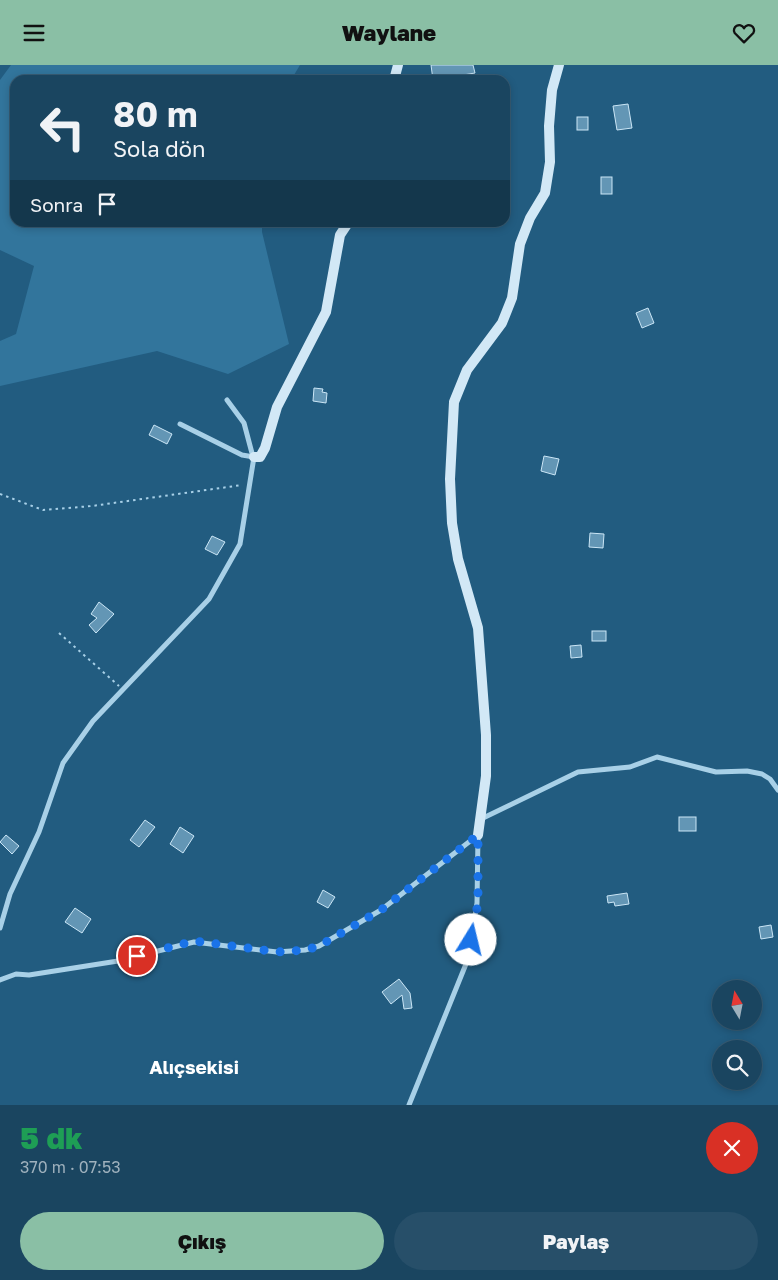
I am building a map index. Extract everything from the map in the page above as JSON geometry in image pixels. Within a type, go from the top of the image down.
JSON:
[{"type":"street","points":[[409,1105],[468,959],[478,903],[478,835],[486,776],[486,735],[478,628],[458,559],[452,523],[450,479],[454,402],[468,370],[502,323],[512,298],[520,244],[530,218],[545,193],[550,162],[549,126],[552,90],[559,65]]},
{"type":"street","points":[[180,423],[242,455],[260,457],[265,448],[277,407],[326,312],[340,235],[345,227]]},
{"type":"street","points":[[0,928],[10,895],[39,832],[63,763],[93,721],[209,599],[240,544],[253,457],[244,423],[227,400]]},
{"type":"street","points":[[480,820],[578,772],[630,767],[657,757],[716,772],[747,771],[762,775],[770,779],[778,790]]},
{"type":"street","points":[[0,980],[16,974],[29,975],[118,961],[194,941],[278,952],[305,950],[319,946],[381,910],[478,835]]},
{"type":"path","points":[[0,494],[44,510],[92,506],[249,484]]},
{"type":"path","points":[[58,633],[123,690]]},
{"type":"shaded area","points":[[11,65],[300,65],[294,75],[10,75],[10,227],[262,227],[289,344],[228,374],[157,351],[0,386],[0,341],[16,334],[34,266],[0,250],[0,80]]},
{"type":"building","points":[[431,65],[473,65],[475,73],[463,75],[432,75]]},
{"type":"building","points":[[628,104],[632,128],[617,130],[613,106]]},
{"type":"building","points":[[577,117],[588,117],[588,130],[577,130]]},
{"type":"building","points":[[601,177],[612,177],[612,194],[601,194]]},
{"type":"building","points":[[648,308],[654,323],[642,328],[636,313]]},
{"type":"building","points":[[314,388],[323,389],[322,392],[327,393],[326,403],[313,401]]},
{"type":"building","points":[[154,425],[172,434],[167,444],[149,435]]},
{"type":"building","points":[[544,456],[559,459],[555,475],[541,471]]},
{"type":"building","points":[[590,533],[604,534],[603,548],[589,547]]},
{"type":"building","points":[[212,536],[225,542],[217,555],[205,549]]},
{"type":"building","points":[[99,602],[114,614],[96,633],[89,625],[97,618],[91,614]]},
{"type":"building","points":[[592,631],[606,631],[606,641],[592,641]]},
{"type":"building","points":[[581,645],[582,657],[571,658],[570,646]]},
{"type":"building","points":[[679,817],[696,817],[696,831],[679,831]]},
{"type":"building","points":[[145,820],[155,827],[139,847],[130,840]]},
{"type":"building","points":[[180,827],[194,836],[183,853],[170,844]]},
{"type":"building","points":[[6,835],[19,846],[12,854],[0,842]]},
{"type":"building","points":[[323,890],[335,897],[328,908],[317,902]]},
{"type":"building","points":[[627,893],[629,904],[615,906],[614,902],[608,903],[607,896]]},
{"type":"building","points":[[75,908],[91,919],[82,933],[65,922]]},
{"type":"building","points":[[771,925],[773,937],[761,939],[759,927]]},
{"type":"building","points":[[399,979],[410,993],[412,1008],[404,1009],[402,995],[391,1004],[382,992]]},
{"type":"district","name":"Alıçsekisi","points":[[194,1067]]},
{"type":"route","points":[[137,956],[194,941],[278,952],[305,950],[319,946],[381,910],[478,835],[478,903],[471,940]]}]
